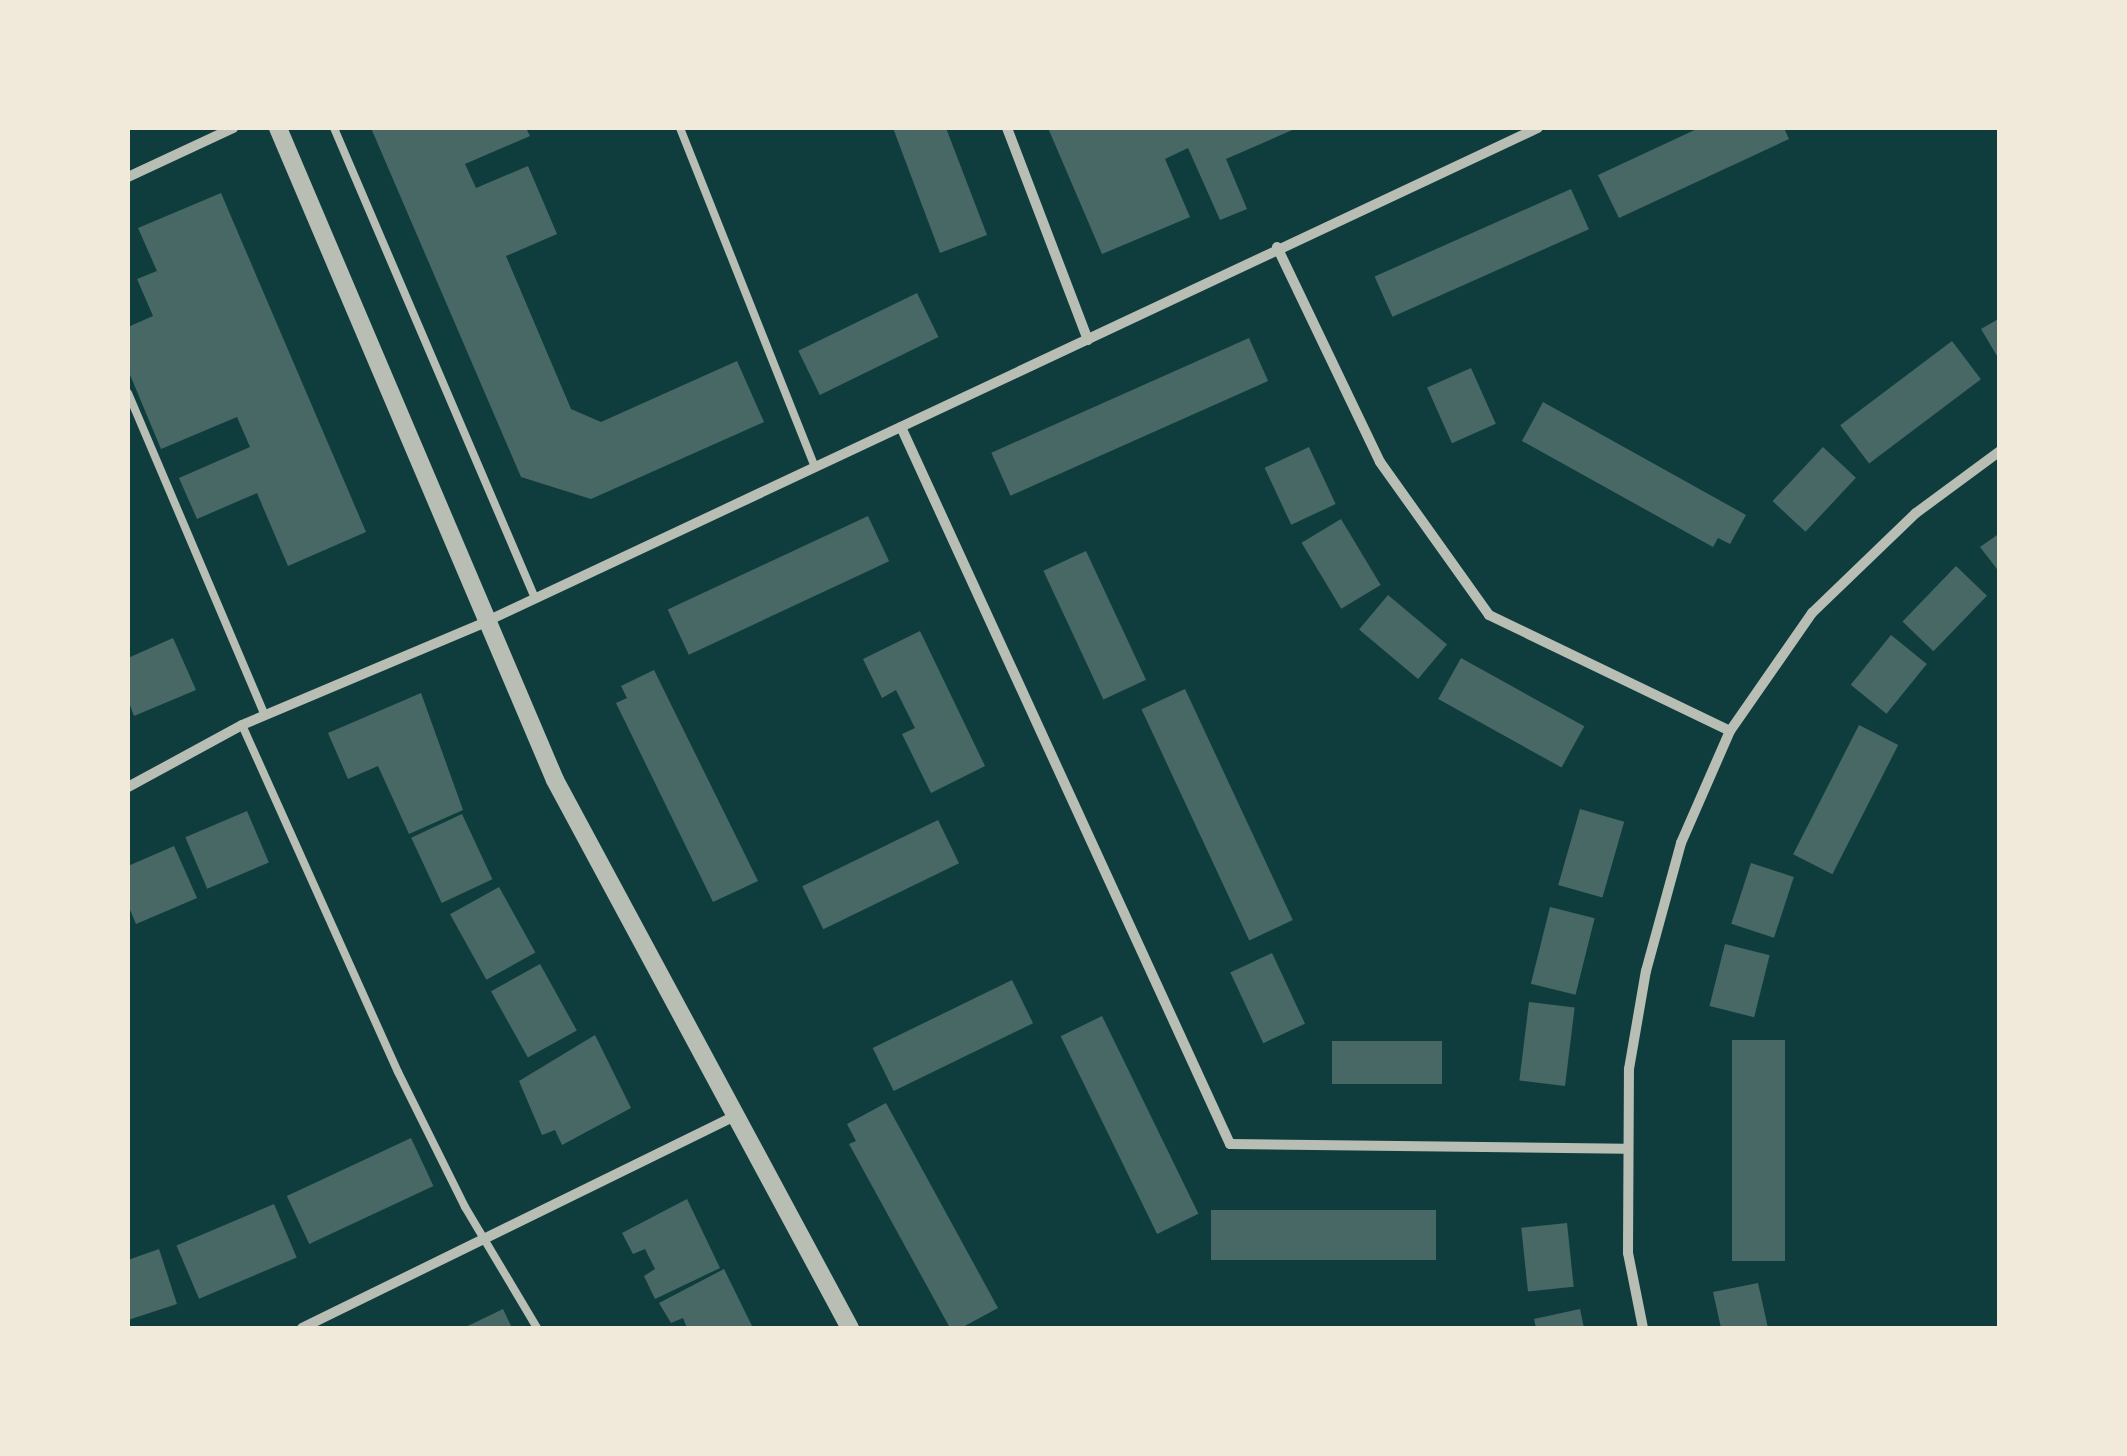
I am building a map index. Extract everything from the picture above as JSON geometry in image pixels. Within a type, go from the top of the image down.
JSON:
[{"type":"street","points":[[128,177],[233,128]]},
{"type":"street","points":[[278,128],[484,623],[555,780],[850,1328]]},
{"type":"street","points":[[1008,128],[1088,340]]},
{"type":"street","points":[[128,787],[242,725],[484,623],[1538,128]]},
{"type":"street","points":[[1277,248],[1380,462],[1489,615],[1730,731]]},
{"type":"street","points":[[901,427],[1230,1144],[1626,1150]]},
{"type":"street","points":[[1644,1328],[1628,1254],[1629,1069],[1646,971],[1681,843],[1730,731],[1812,613],[1916,512],[2000,450]]},
{"type":"street","points":[[302,1328],[735,1116]]},
{"type":"lane","points":[[334,128],[535,598]]},
{"type":"lane","points":[[680,128],[815,468]]},
{"type":"lane","points":[[128,393],[264,715]]},
{"type":"lane","points":[[242,725],[398,1072],[465,1207],[490,1239],[537,1328]]},
{"type":"building","points":[[371,128],[526,128],[530,136],[465,164],[476,188],[528,166],[557,234],[506,256],[571,409],[601,422],[737,361],[764,422],[591,499],[521,477]]},
{"type":"building","points":[[893,128],[946,128],[987,235],[940,253]]},
{"type":"building","points":[[1048,128],[1297,128],[1226,159],[1247,209],[1220,220],[1188,148],[1165,159],[1190,217],[1102,254]]},
{"type":"building","points":[[1699,128],[1784,128],[1789,139],[1619,218],[1598,175]]},
{"type":"building","points":[[1571,189],[1589,229],[1392,317],[1375,276]]},
{"type":"building","points":[[221,193],[366,532],[288,566],[257,493],[197,519],[179,478],[250,447],[237,417],[161,449],[128,370],[128,327],[153,316],[137,279],[157,271],[138,228]]},
{"type":"building","points":[[917,293],[938,337],[820,395],[798,351]]},
{"type":"building","points":[[2000,318],[2000,361],[1981,329]]},
{"type":"building","points":[[1249,338],[1268,381],[1010,496],[991,453]]},
{"type":"building","points":[[1952,341],[1981,379],[1869,464],[1840,425]]},
{"type":"building","points":[[1471,368],[1496,424],[1452,443],[1427,388]]},
{"type":"building","points":[[1543,402],[1746,515],[1730,544],[1718,538],[1713,547],[1522,441]]},
{"type":"building","points":[[1309,447],[1336,504],[1291,525],[1265,468]]},
{"type":"building","points":[[1823,447],[1856,478],[1805,532],[1773,501]]},
{"type":"building","points":[[868,516],[889,561],[689,655],[668,609]]},
{"type":"building","points":[[1341,519],[1381,585],[1341,609],[1302,543]]},
{"type":"building","points":[[2000,533],[2000,573],[1980,547]]},
{"type":"building","points":[[1086,551],[1146,680],[1103,700],[1043,571]]},
{"type":"building","points":[[1956,566],[1987,596],[1933,651],[1903,621]]},
{"type":"building","points":[[1388,595],[1447,644],[1418,679],[1359,629]]},
{"type":"building","points":[[920,631],[985,766],[931,793],[902,734],[915,728],[896,690],[882,698],[863,659]]},
{"type":"building","points":[[1891,635],[1927,664],[1886,714],[1851,685]]},
{"type":"building","points":[[173,638],[196,690],[134,716],[128,700],[128,658]]},
{"type":"building","points":[[1461,658],[1584,726],[1562,767],[1438,699]]},
{"type":"building","points":[[654,670],[758,881],[713,902],[616,703],[627,698],[621,686]]},
{"type":"building","points":[[1185,689],[1293,920],[1249,940],[1141,709]]},
{"type":"building","points":[[421,693],[463,810],[409,834],[378,766],[348,779],[328,733]]},
{"type":"building","points":[[1859,725],[1898,745],[1832,874],[1793,854]]},
{"type":"building","points":[[1580,809],[1624,822],[1602,898],[1558,885]]},
{"type":"building","points":[[247,811],[269,863],[207,889],[185,837]]},
{"type":"building","points":[[462,814],[492,879],[442,903],[411,838]]},
{"type":"building","points":[[938,820],[959,863],[823,929],[802,886]]},
{"type":"building","points":[[174,846],[197,898],[136,924],[128,905],[128,866]]},
{"type":"building","points":[[1751,863],[1794,877],[1774,938],[1731,924]]},
{"type":"building","points":[[499,887],[535,953],[486,980],[450,914]]},
{"type":"building","points":[[1550,907],[1595,918],[1576,995],[1531,984]]},
{"type":"building","points":[[1725,944],[1770,955],[1754,1017],[1710,1006]]},
{"type":"building","points":[[1272,953],[1305,1024],[1263,1043],[1230,972]]},
{"type":"building","points":[[540,964],[577,1030],[528,1058],[491,991]]},
{"type":"building","points":[[1012,980],[1033,1023],[894,1091],[873,1048]]},
{"type":"building","points":[[1529,1002],[1575,1008],[1565,1086],[1519,1080]]},
{"type":"building","points":[[1102,1016],[1198,1214],[1157,1234],[1061,1036]]},
{"type":"building","points":[[595,1035],[631,1108],[562,1145],[555,1130],[542,1135],[519,1081]]},
{"type":"building","points":[[1732,1040],[1785,1040],[1785,1261],[1732,1261]]},
{"type":"building","points":[[1332,1041],[1442,1041],[1442,1084],[1332,1084]]},
{"type":"building","points":[[886,1103],[998,1308],[961,1328],[950,1328],[849,1144],[856,1141],[847,1124]]},
{"type":"building","points":[[411,1138],[433,1186],[309,1244],[287,1196]]},
{"type":"building","points":[[687,1199],[720,1268],[655,1299],[644,1276],[655,1269],[645,1249],[633,1254],[622,1233]]},
{"type":"building","points":[[274,1204],[297,1257],[199,1299],[176,1245]]},
{"type":"building","points":[[1211,1210],[1436,1210],[1436,1260],[1211,1260]]},
{"type":"building","points":[[1567,1223],[1574,1287],[1528,1291],[1521,1228]]},
{"type":"building","points":[[159,1249],[177,1304],[128,1320],[128,1260]]},
{"type":"building","points":[[724,1269],[753,1328],[687,1328],[683,1318],[671,1323],[659,1303]]},
{"type":"building","points":[[1758,1283],[1768,1328],[1721,1328],[1713,1292]]},
{"type":"building","points":[[503,1309],[512,1328],[463,1328],[472,1324]]},
{"type":"building","points":[[1580,1309],[1584,1328],[1536,1328],[1534,1319]]}]
